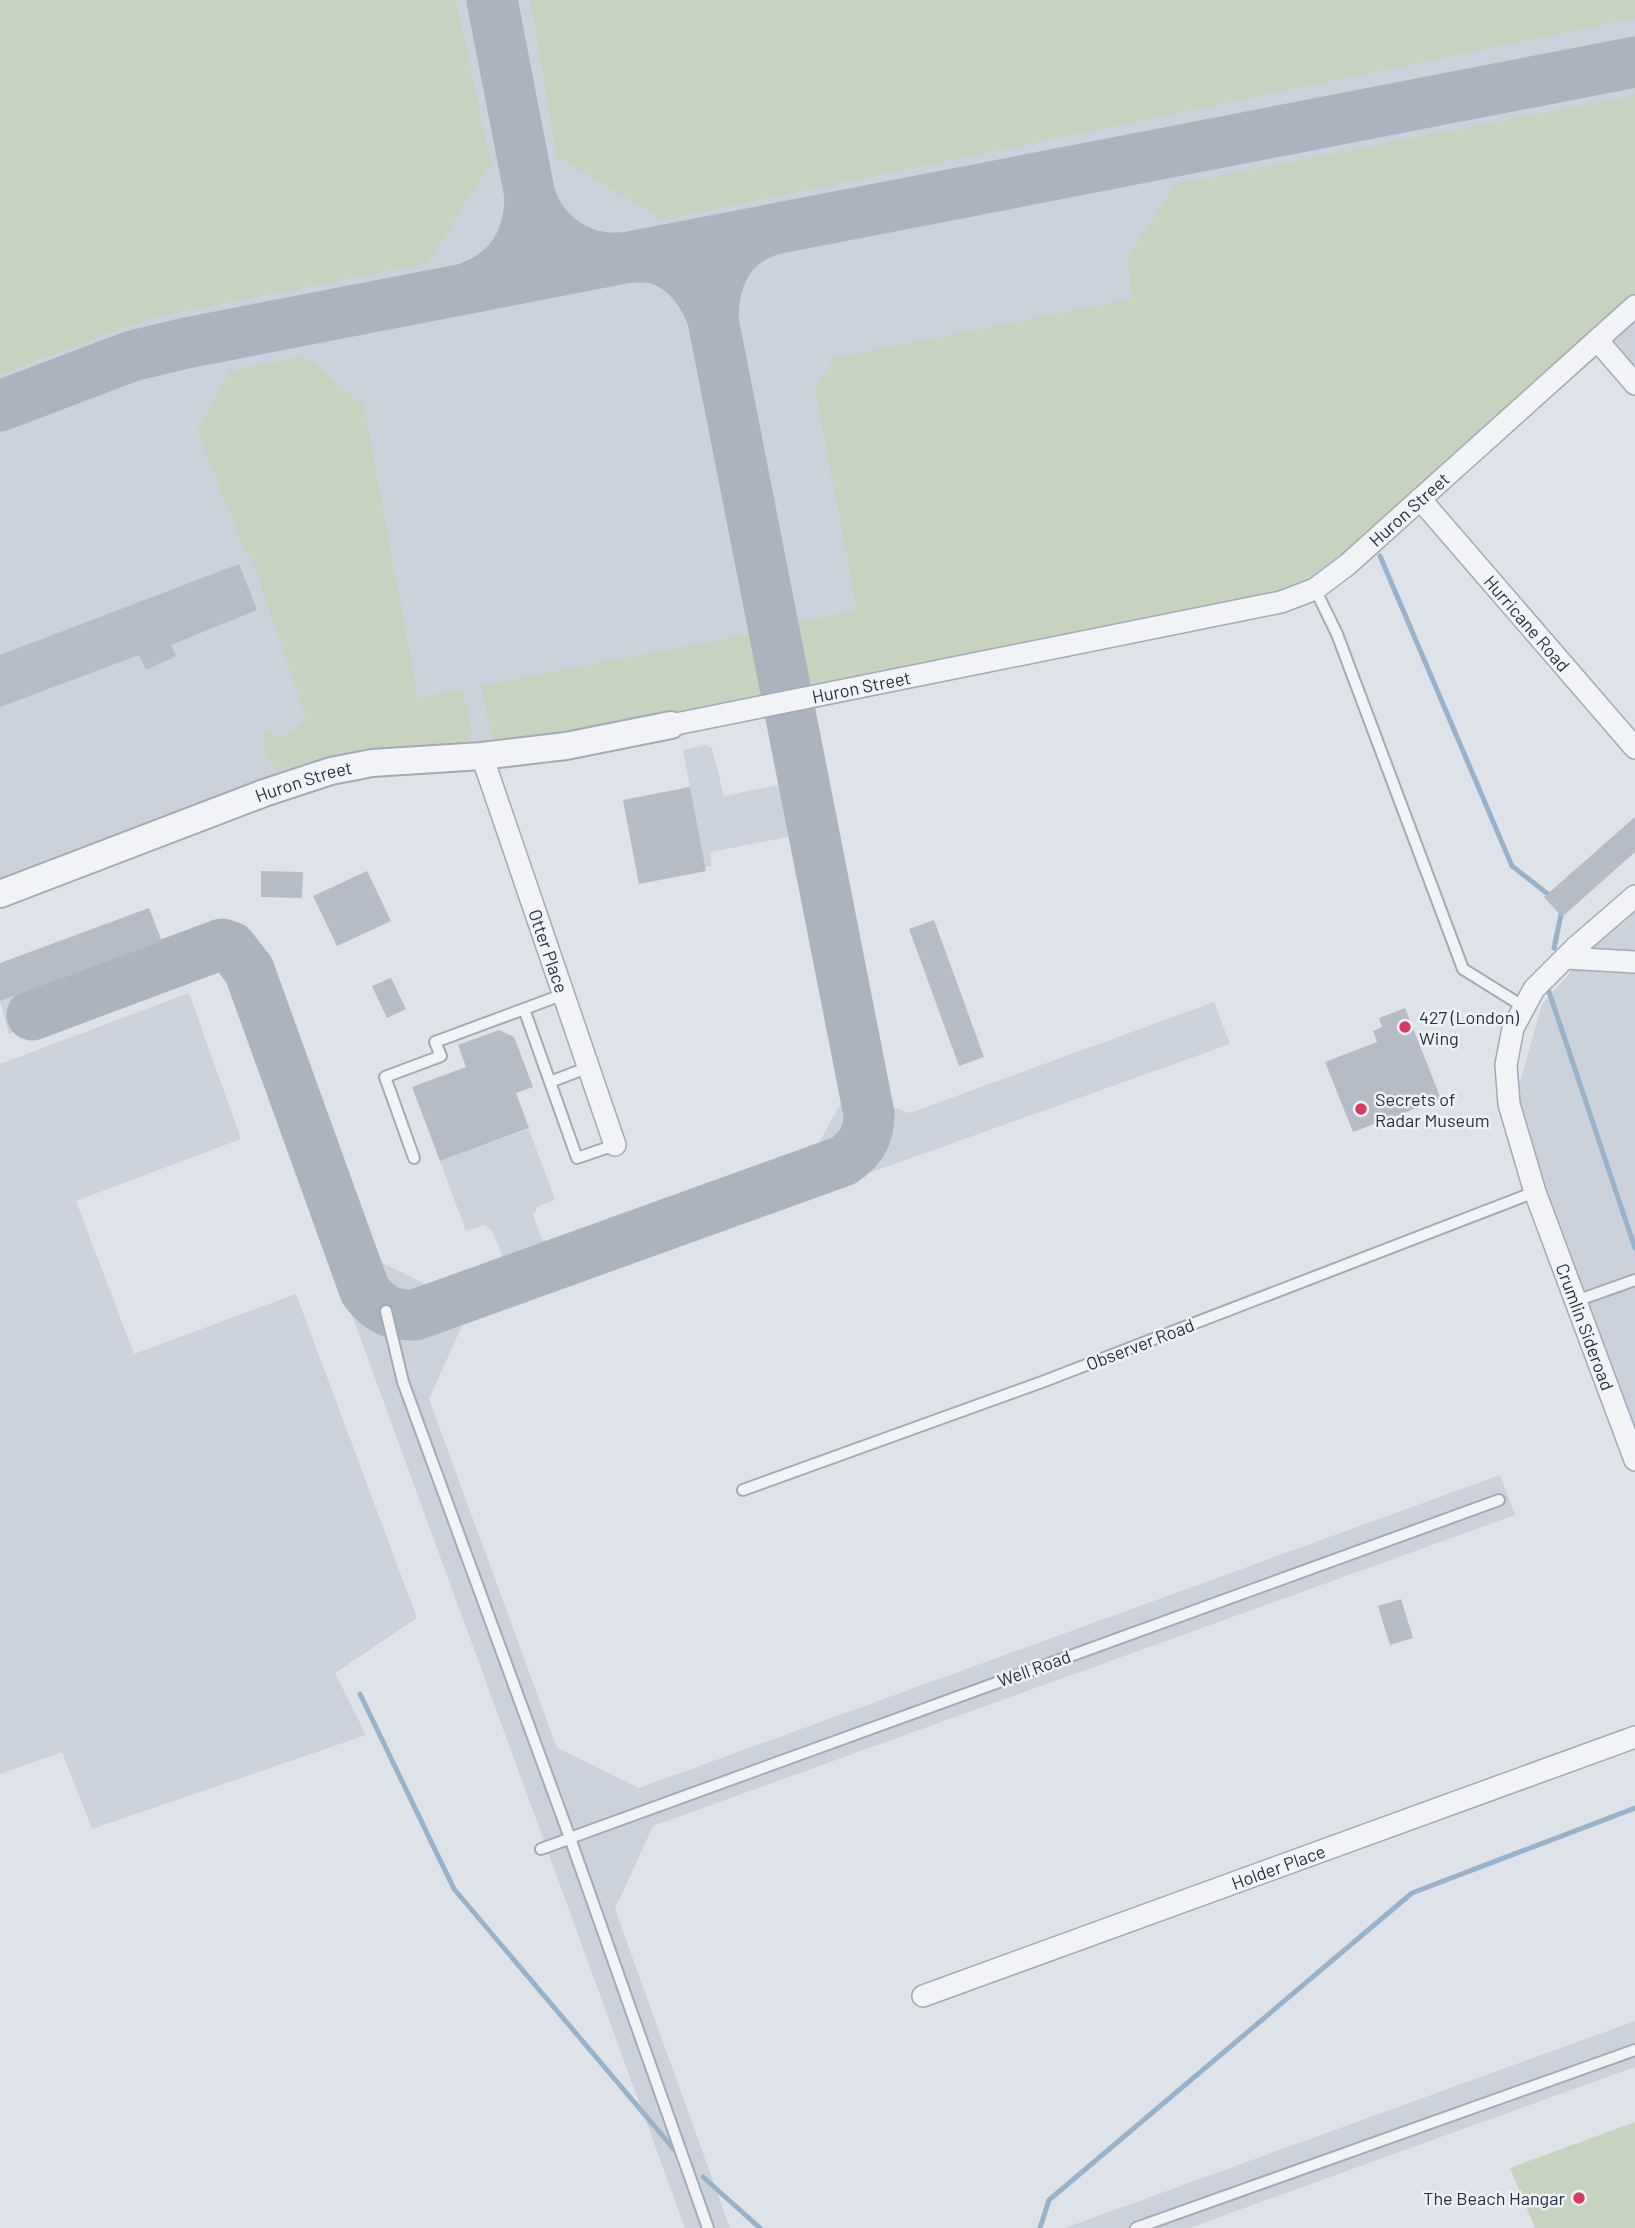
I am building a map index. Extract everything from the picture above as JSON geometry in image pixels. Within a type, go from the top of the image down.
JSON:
[{"type":"street","name":"Huron Street","points":[[0,894],[264,793],[331,771],[372,763],[482,757],[566,746],[1281,602],[1315,589],[1347,565],[1635,306]]},
{"type":"street","points":[[1597,341],[1635,384]]},
{"type":"street","name":"Hurricane Road","points":[[1420,499],[1635,748]]},
{"type":"street","name":"Otter Place","points":[[482,757],[615,1145]]},
{"type":"street","name":"Crumlin Sideroad","points":[[1635,896],[1534,989],[1513,1028],[1506,1065],[1509,1104],[1535,1192],[1635,1460]]},
{"type":"street","points":[[1565,958],[1635,962]]},
{"type":"street","name":"Holder Place","points":[[923,1996],[1635,1737]]},
{"type":"lane","points":[[1315,589],[1337,634],[1462,969],[1524,1007]]},
{"type":"lane","points":[[414,1158],[385,1077],[441,1056],[435,1042],[564,994]]},
{"type":"lane","points":[[524,1009],[577,1158],[615,1145]]},
{"type":"lane","points":[[550,1082],[589,1067]]},
{"type":"lane","name":"Observer Road","points":[[743,1490],[1042,1382],[1535,1192]]},
{"type":"lane","points":[[1576,1301],[1635,1280]]},
{"type":"lane","points":[[386,1311],[403,1382],[570,1838],[708,2228]]},
{"type":"lane","name":"Well Road","points":[[609,1824],[1499,1500]]},
{"type":"lane","points":[[541,1849],[1091,1647]]},
{"type":"lane","points":[[1136,2228],[1635,2050]]},
{"type":"shaded area","points":[[0,0],[1635,0],[1635,396],[1598,356],[1333,590],[807,689],[887,1105],[910,1113],[1214,1002],[1230,1044],[466,1317],[429,1399],[557,1748],[639,1788],[1500,1475],[1515,1515],[653,1826],[615,1909],[730,2228],[685,2228],[223,961],[214,956],[9,1034],[0,1001],[162,941],[166,954],[232,929],[244,953],[263,947],[378,1261],[432,1287],[497,1263],[502,1254],[492,1231],[484,1225],[466,1231],[440,1161],[529,1129],[555,1200],[538,1206],[533,1215],[542,1239],[551,1243],[817,1146],[844,1098],[792,836],[711,852],[711,866],[705,867],[683,750],[706,745],[712,748],[724,796],[783,784],[765,696],[347,775],[0,903]]},
{"type":"shaded area","points":[[1635,910],[1635,1447],[1544,1199],[1517,1093],[1542,1004],[1603,936]]},
{"type":"shaded area","points":[[189,993],[241,1139],[76,1201],[134,1354],[296,1294],[417,1618],[335,1673],[366,1735],[92,1829],[62,1752],[0,1774],[0,1064]]},
{"type":"shaded area","points":[[1635,2021],[1635,2067],[1189,2228],[1065,2228]]},
{"type":"green space","points":[[0,0],[456,0],[491,163],[428,263],[151,318],[0,375]]},
{"type":"green space","points":[[530,0],[1635,0],[1635,18],[663,220],[557,156]]},
{"type":"green space","points":[[1635,95],[1635,295],[1348,549],[1303,582],[1275,594],[815,684],[805,680],[797,638],[799,622],[857,610],[815,389],[834,358],[1132,299],[1128,258],[1176,184]]},
{"type":"green space","points":[[300,357],[311,360],[364,406],[418,698],[463,689],[472,734],[460,749],[285,775],[266,755],[263,743],[268,730],[279,737],[295,731],[306,718],[253,561],[243,547],[197,430],[230,371]]},
{"type":"green space","points":[[749,634],[755,640],[765,697],[499,745],[492,737],[481,686]]},
{"type":"green space","name":"The Beach Hangar","points":[[1635,2122],[1635,2228],[1535,2228],[1510,2168]]},
{"type":"building","points":[[239,564],[257,610],[171,645],[176,656],[146,670],[139,655],[0,707],[0,655]]},
{"type":"building","points":[[690,787],[706,871],[639,884],[623,800]]},
{"type":"building","points":[[1635,817],[1635,852],[1562,917],[1544,897]]},
{"type":"building","points":[[261,871],[303,872],[302,898],[261,897]]},
{"type":"building","points":[[367,871],[391,921],[337,946],[313,896]]},
{"type":"building","points":[[149,908],[162,941],[0,1001],[0,963]]},
{"type":"building","points":[[934,920],[984,1057],[959,1066],[909,929]]},
{"type":"building","points":[[391,978],[406,1009],[387,1018],[372,986]]},
{"type":"building","points":[[1405,1008],[1441,1099],[1353,1132],[1325,1062],[1377,1042],[1373,1031],[1382,1027],[1379,1018]]},
{"type":"building","points":[[499,1030],[514,1037],[533,1087],[516,1093],[529,1128],[440,1161],[412,1087],[466,1067],[458,1045]]},
{"type":"building","points":[[1401,1599],[1413,1638],[1390,1645],[1378,1606]]},
{"type":"waterway","points":[[1380,556],[1512,866],[1553,898]]},
{"type":"waterway","points":[[1554,948],[1562,910]]},
{"type":"waterway","points":[[1547,986],[1635,1248]]},
{"type":"waterway","points":[[360,1694],[454,1889],[678,2154]]},
{"type":"waterway","points":[[1040,2228],[1049,2200],[1412,1893],[1635,1808]]},
{"type":"waterway","points":[[703,2177],[760,2228]]},
{"type":"taxiway","points":[[492,0],[530,196]]},
{"type":"taxiway","points":[[0,406],[132,356],[186,343],[1635,62]]},
{"type":"taxiway","points":[[472,286],[498,271],[516,251],[527,225],[530,196],[535,209],[552,232],[574,248],[600,257],[652,258],[676,268],[699,291],[713,320],[716,291],[725,266],[742,245],[767,231]]},
{"type":"taxiway","points":[[32,1015],[222,944],[231,947],[249,970],[365,1291],[381,1307],[399,1314],[415,1315],[843,1161],[855,1152],[866,1135],[869,1114],[713,320]]},
{"type":"place","name":"427 (London) Wing","points":[[1405,1027]]},
{"type":"place","name":"Secrets of Radar Museum","points":[[1361,1109]]},
{"type":"place","name":"The Beach Hangar","points":[[1579,2198]]}]
